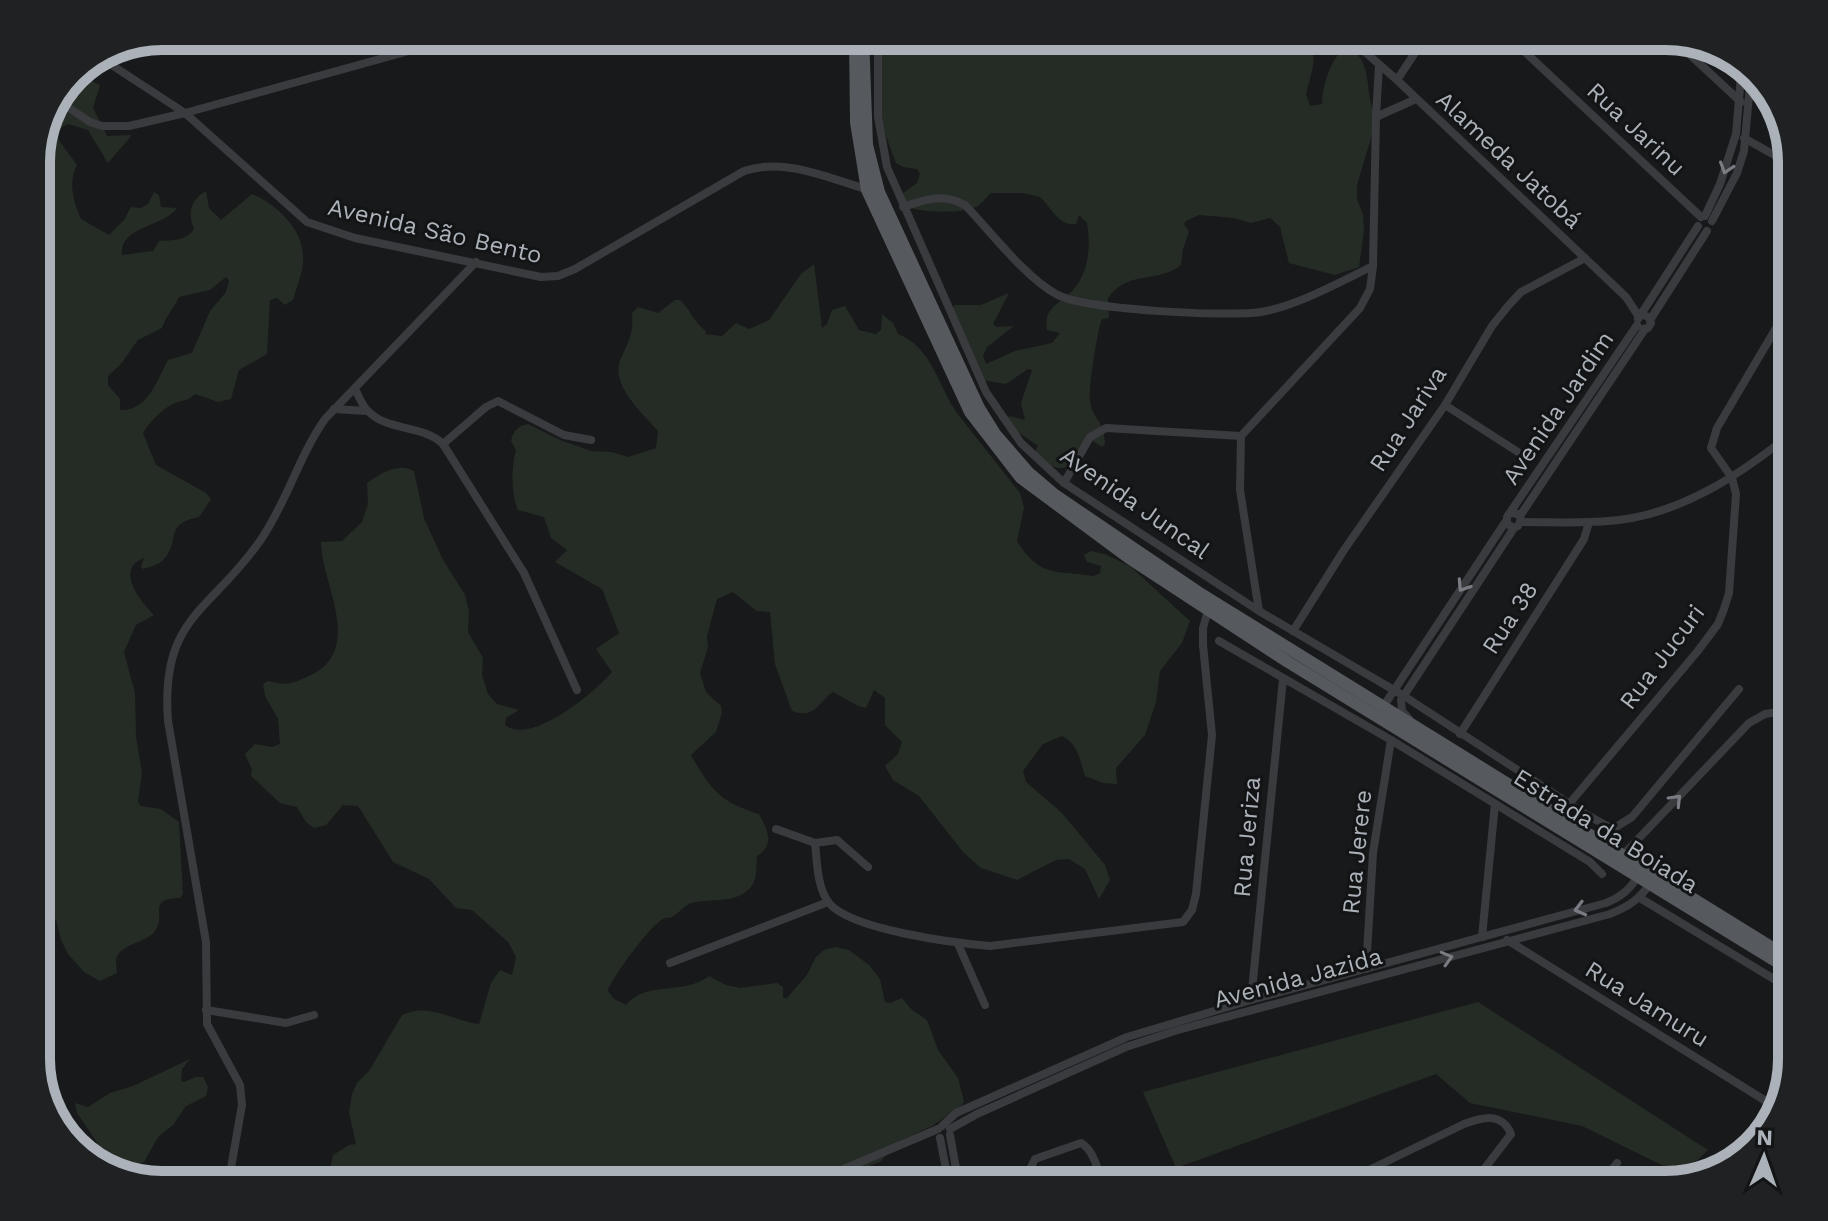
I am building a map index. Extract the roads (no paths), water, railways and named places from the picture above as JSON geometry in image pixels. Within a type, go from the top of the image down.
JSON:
[{"type":"main road","points":[[855,50],[856,122],[873,191]]},
{"type":"main road","points":[[864,50],[867,145],[873,191]]},
{"type":"main road","name":"Estrada da Boiada","points":[[873,191],[970,412],[989,439],[1036,491],[1129,558],[1394,735],[1640,873],[1778,962]]},
{"type":"main road","name":"Estrada da Boiada","points":[[873,191],[979,408],[995,434],[1028,472],[1055,495],[1198,592],[1622,856],[1640,873]]},
{"type":"main road","points":[[1383,707],[1384,718],[1394,735]]},
{"type":"main road","name":"Estrada da Boiada","points":[[1652,881],[1778,952]]},
{"type":"street","points":[[391,50],[393,55]]},
{"type":"street","points":[[66,106],[90,122],[114,127],[129,126],[411,50]]},
{"type":"street","name":"Avenida Juncal","points":[[878,50],[878,117],[887,167],[903,207],[994,406],[1021,443],[1064,483],[1259,611],[1404,696],[1602,824],[1616,827],[1632,817],[1739,689]]},
{"type":"street","name":"Alameda Jatobá","points":[[1362,50],[1626,297],[1643,321]]},
{"type":"street","points":[[1397,80],[1417,50]]},
{"type":"street","name":"Rua Jarinu","points":[[1523,50],[1705,222]]},
{"type":"street","points":[[1687,53],[1748,107]]},
{"type":"street","name":"Avenida São Bento","points":[[109,63],[185,113],[307,222],[355,238],[541,277],[558,276],[575,269],[744,171],[757,167],[771,165],[800,169],[873,191]]},
{"type":"street","points":[[1259,611],[1240,490],[1241,436],[1360,308],[1370,289],[1379,65]]},
{"type":"street","name":"Avenida Jardim","points":[[1705,222],[1736,134],[1740,79]]},
{"type":"street","name":"Avenida Jardim","points":[[1404,696],[1737,173],[1747,139],[1750,88]]},
{"type":"street","points":[[1376,117],[1416,99]]},
{"type":"street","points":[[1736,134],[1777,152]]},
{"type":"street","points":[[903,207],[927,198],[940,196],[954,199],[965,205],[1039,282],[1057,295],[1102,307],[1262,312],[1298,300],[1373,266]]},
{"type":"street","name":"Rua Jariva","points":[[1293,631],[1344,550],[1445,405],[1492,326],[1521,292],[1585,258]]},
{"type":"street","points":[[230,1171],[242,1105],[240,1085],[207,1024],[206,942],[168,721],[168,671],[182,631],[263,536],[309,441],[334,409],[476,262]]},
{"type":"street","name":"Rua Jucuri","points":[[1569,804],[1718,624],[1730,582],[1736,494],[1732,478],[1711,448],[1712,439],[1778,325]]},
{"type":"street","points":[[355,389],[367,411]]},
{"type":"street","points":[[443,444],[486,407],[498,401],[564,435],[591,440]]},
{"type":"street","points":[[1445,405],[1521,454]]},
{"type":"street","points":[[334,409],[367,411],[396,426],[430,434],[443,444],[524,573],[577,690]]},
{"type":"street","points":[[1064,483],[1090,437],[1106,428],[1241,436]]},
{"type":"street","points":[[1515,520],[1589,522],[1651,514],[1732,478],[1778,444]]},
{"type":"street","name":"Avenida Jardim","points":[[1383,707],[1515,520]]},
{"type":"street","name":"Rua 38","points":[[1460,734],[1584,539],[1589,522]]},
{"type":"street","points":[[815,843],[820,880],[828,902],[855,921],[958,944],[990,946],[1052,940],[1177,924],[1189,917],[1196,894],[1212,735],[1203,645],[1203,628],[1208,610]]},
{"type":"street","points":[[1219,641],[1283,679],[1394,735],[1495,804],[1590,862],[1602,874]]},
{"type":"street","name":"Rua Jeriza","points":[[1254,1010],[1246,1006],[1252,1000],[1283,679]]},
{"type":"street","points":[[1404,696],[1402,711],[1417,728]]},
{"type":"street","points":[[1622,856],[1749,723],[1765,714],[1778,712]]},
{"type":"street","name":"Rua Jerere","points":[[1368,980],[1373,973],[1366,969],[1373,853],[1394,735]]},
{"type":"street","points":[[1482,937],[1495,804]]},
{"type":"street","points":[[776,829],[815,843],[837,840],[868,867]]},
{"type":"street","name":"Avenida Jazida","points":[[944,1131],[964,1109],[1127,1037],[1606,903],[1620,897],[1640,873]]},
{"type":"street","name":"Avenida Jazida","points":[[842,1171],[944,1131],[1126,1047],[1610,914],[1640,898],[1652,881]]},
{"type":"street","points":[[1640,898],[1778,982]]},
{"type":"street","points":[[670,963],[828,902]]},
{"type":"street","name":"Rua Jamuru","points":[[1497,933],[1768,1103]]},
{"type":"street","points":[[958,944],[985,1005]]},
{"type":"street","points":[[206,1010],[286,1023],[314,1015]]},
{"type":"street","points":[[1367,1171],[1464,1124],[1486,1117],[1496,1118],[1506,1124],[1511,1134],[1483,1171]]},
{"type":"street","points":[[944,1131],[948,1171]]},
{"type":"street","points":[[944,1131],[955,1171]]},
{"type":"street","points":[[1032,1171],[1035,1159],[1081,1143],[1091,1152],[1098,1171]]},
{"type":"street","points":[[1611,1171],[1617,1163]]}]
